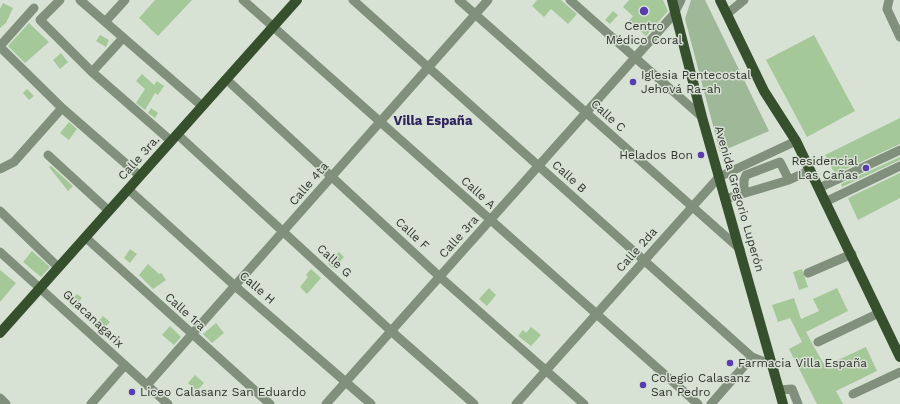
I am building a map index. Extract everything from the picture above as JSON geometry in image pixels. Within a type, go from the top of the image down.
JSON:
[{"type":"main road","name":"Calle 3ra.","points":[[0,332],[297,0]]},
{"type":"main road","name":"Avenida Gregorio Luperón","points":[[672,0],[674,14],[702,117],[783,404]]},
{"type":"main road","points":[[720,0],[764,91],[796,141],[852,254],[900,357]]},
{"type":"street","name":"Calle G","points":[[28,0],[40,20],[92,72],[174,137],[284,231],[391,331],[474,404]]},
{"type":"street","points":[[40,20],[60,0]]},
{"type":"street","points":[[80,0],[202,106]]},
{"type":"street","points":[[105,22],[125,0]]},
{"type":"street","name":"Calle A","points":[[243,0],[698,404]]},
{"type":"street","name":"Calle B","points":[[353,0],[752,357],[772,365]]},
{"type":"street","name":"Calle C","points":[[459,0],[740,250]]},
{"type":"street","name":"Calle 4ta","points":[[148,385],[488,0]]},
{"type":"street","points":[[570,0],[702,117]]},
{"type":"street","name":"Calle 3ra","points":[[326,404],[674,14],[681,0]]},
{"type":"street","points":[[889,0],[887,9],[900,37]]},
{"type":"street","points":[[727,14],[740,1]]},
{"type":"street","points":[[34,8],[1,49],[62,108],[140,176]]},
{"type":"street","points":[[92,72],[123,38]]},
{"type":"street","name":"Calle F","points":[[226,79],[440,277],[584,404]]},
{"type":"street","points":[[0,169],[14,162],[62,108]]},
{"type":"street","name":"Calle 2da","points":[[516,404],[719,177],[796,141]]},
{"type":"street","points":[[774,150],[789,180]]},
{"type":"street","points":[[819,188],[900,150]]},
{"type":"street","points":[[48,155],[109,211]]},
{"type":"street","points":[[744,193],[744,180],[746,175],[780,162]]},
{"type":"street","points":[[825,202],[900,166]]},
{"type":"street","points":[[725,199],[789,180],[810,170]]},
{"type":"street","name":"Calle H","points":[[128,189],[235,286],[371,404]]},
{"type":"street","points":[[0,211],[58,267]]},
{"type":"street","name":"Calle 1ra","points":[[85,238],[270,404]]},
{"type":"street","name":"Guacanagarix","points":[[0,252],[41,287],[168,404]]},
{"type":"street","points":[[808,273],[852,254]]},
{"type":"street","points":[[818,342],[879,313]]},
{"type":"street","points":[[711,404],[752,357]]},
{"type":"street","points":[[91,404],[125,365]]},
{"type":"street","points":[[853,394],[900,372]]},
{"type":"street","points":[[779,390],[792,389],[798,404]]},
{"type":"street","points":[[0,398],[6,404]]},
{"type":"green space","points":[[691,0],[705,0],[769,131],[720,152],[685,19]]},
{"type":"building","points":[[155,0],[192,0],[158,36],[139,18]]},
{"type":"building","points":[[537,0],[561,0],[577,14],[568,24],[551,9],[544,17],[532,6]]},
{"type":"building","points":[[629,0],[663,0],[668,11],[646,36],[629,21],[633,16],[623,7]]},
{"type":"building","points":[[3,3],[13,8],[6,23],[0,28],[0,9]]},
{"type":"building","points":[[613,11],[618,15],[610,24],[605,20]]},
{"type":"building","points":[[29,23],[49,42],[25,63],[8,46]]},
{"type":"building","points":[[100,35],[109,40],[106,47],[96,41]]},
{"type":"building","points":[[814,35],[855,111],[807,137],[766,60]]},
{"type":"building","points":[[61,53],[68,62],[60,69],[53,60]]},
{"type":"building","points":[[142,74],[154,85],[157,81],[164,86],[158,95],[155,93],[145,110],[136,103],[145,89],[136,81]]},
{"type":"building","points":[[27,89],[34,96],[29,100],[23,93]]},
{"type":"building","points":[[151,108],[158,113],[155,118],[148,113]]},
{"type":"building","points":[[900,118],[900,144],[835,174],[825,155]]},
{"type":"building","points":[[69,122],[77,129],[69,140],[60,133]]},
{"type":"building","points":[[900,157],[900,160],[842,187],[841,184]]},
{"type":"building","points":[[51,166],[73,186],[68,191],[49,167]]},
{"type":"building","points":[[900,173],[900,198],[858,220],[848,198]]},
{"type":"building","points":[[130,249],[137,254],[130,263],[124,258]]},
{"type":"building","points":[[32,251],[50,267],[41,277],[23,262]]},
{"type":"building","points":[[339,252],[344,257],[334,269],[328,264]]},
{"type":"building","points":[[148,264],[159,274],[161,273],[166,280],[153,289],[139,275]]},
{"type":"building","points":[[311,269],[321,278],[307,294],[300,287],[308,277],[306,275]]},
{"type":"building","points":[[802,269],[808,287],[799,290],[793,272]]},
{"type":"building","points":[[0,270],[16,283],[0,302]]},
{"type":"building","points":[[489,288],[496,295],[487,306],[479,299]]},
{"type":"building","points":[[837,288],[848,311],[806,332],[825,366],[866,347],[877,371],[836,391],[843,404],[817,404],[789,349],[802,342],[790,318],[778,322],[772,305],[794,298],[801,319],[819,311],[813,299]]},
{"type":"building","points":[[77,294],[82,298],[73,308],[69,304]]},
{"type":"building","points":[[103,316],[110,322],[101,331],[95,325]]},
{"type":"building","points":[[216,323],[224,333],[212,343],[203,334]]},
{"type":"building","points":[[170,326],[181,337],[174,345],[162,335]]},
{"type":"building","points":[[531,327],[541,335],[531,346],[518,336],[523,330],[526,333]]},
{"type":"building","points":[[195,375],[204,383],[197,391],[188,383]]},
{"type":"place","name":"Centro Médico Coral","points":[[644,11]]},
{"type":"place","name":"Iglesia Pentecostal Jehová Ra-ah","points":[[633,82]]},
{"type":"place","name":"Helados Bon","points":[[701,155]]},
{"type":"place","name":"Residencial Las Cañas","points":[[866,168]]},
{"type":"place","name":"Farmacia Villa España","points":[[730,363]]},
{"type":"place","name":"Colegio Calasanz San Pedro","points":[[643,385]]},
{"type":"place","name":"Liceo Calasanz San Eduardo","points":[[132,392]]},
{"type":"district","name":"Villa España","points":[[433,121]]}]
